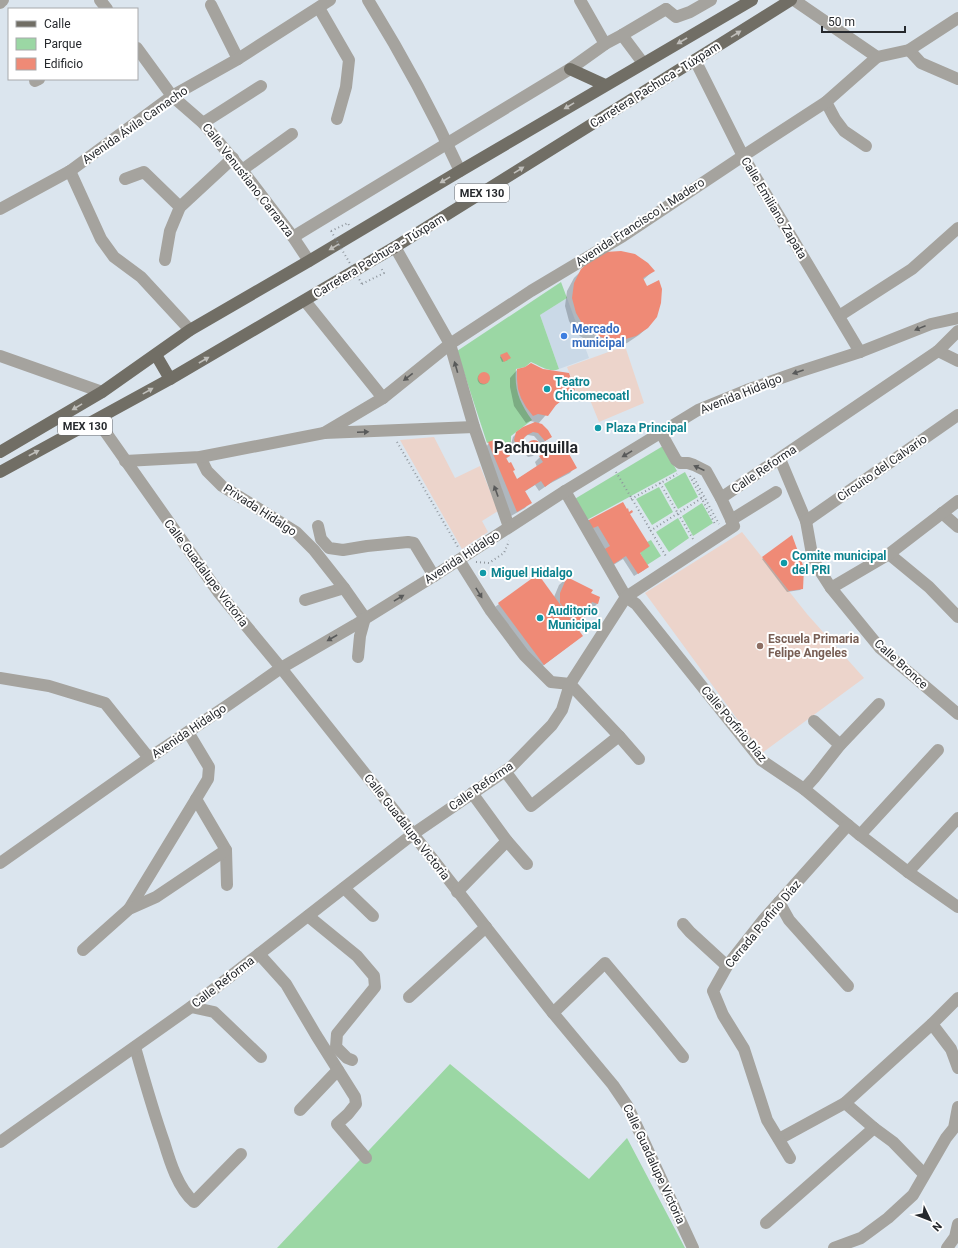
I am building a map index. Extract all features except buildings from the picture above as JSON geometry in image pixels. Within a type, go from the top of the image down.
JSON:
[{"type":"main road","name":"Carretera Pachuca - Túxpam","points":[[0,452],[102,392],[190,330],[310,261],[460,171],[752,0]]},
{"type":"main road","name":"Carretera Pachuca - Túxpam","points":[[0,472],[170,379],[395,247],[790,0]]},
{"type":"main road","points":[[570,69],[605,86]]},
{"type":"main road","points":[[156,355],[170,379]]},
{"type":"street","points":[[100,0],[106,8]]},
{"type":"street","name":"Avenida Ávila Camacho","points":[[0,208],[70,171],[172,96],[238,59],[330,0]]},
{"type":"street","points":[[368,0],[389,34],[447,143],[460,171]]},
{"type":"street","points":[[580,0],[605,44]]},
{"type":"street","points":[[293,237],[570,69],[605,44],[622,35],[667,5],[676,17],[690,12],[711,0]]},
{"type":"street","points":[[794,0],[877,57]]},
{"type":"street","points":[[212,5],[238,59]]},
{"type":"street","points":[[319,8],[349,60],[346,87],[337,119]]},
{"type":"street","name":"Avenida Francisco I. Madero","points":[[324,433],[383,398],[450,344],[531,291],[623,236],[826,102],[877,57],[909,50],[958,18]]},
{"type":"street","points":[[622,35],[644,63]]},
{"type":"street","name":"Calle Venustiano Carranza","points":[[138,49],[172,96],[203,123],[242,170],[310,261]]},
{"type":"street","points":[[909,50],[921,63],[958,79]]},
{"type":"street","name":"Calle Emiliano Zapata","points":[[695,60],[743,156],[860,352]]},
{"type":"street","points":[[203,123],[261,86]]},
{"type":"street","points":[[826,102],[844,132],[866,146]]},
{"type":"street","points":[[242,170],[292,134]]},
{"type":"street","points":[[165,260],[170,231],[180,207],[232,158]]},
{"type":"street","points":[[70,171],[105,246],[114,257],[141,277],[190,330]]},
{"type":"street","points":[[126,179],[144,172],[180,207]]},
{"type":"street","points":[[839,316],[912,269],[958,228]]},
{"type":"street","points":[[395,247],[450,344],[474,427],[509,527]]},
{"type":"street","points":[[304,301],[383,398]]},
{"type":"street","name":"Avenida Hidalgo","points":[[0,863],[149,758],[281,668],[434,576],[565,491],[698,410],[798,372],[860,352],[930,324],[958,318]]},
{"type":"street","name":"Calle Reforma","points":[[0,1142],[191,1007],[413,834],[505,772],[552,726],[562,710],[570,684],[626,597],[734,526],[720,498],[780,459],[938,351],[958,331]]},
{"type":"street","points":[[938,351],[958,361]]},
{"type":"street","points":[[0,356],[102,392]]},
{"type":"street","name":"Circuito del Calvario","points":[[806,521],[958,415]]},
{"type":"street","name":"Calle Guadalupe Victoria","points":[[97,420],[219,593],[281,668],[553,1013],[613,1085],[628,1106],[693,1248]]},
{"type":"street","points":[[125,461],[200,457],[324,433],[474,427]]},
{"type":"street","points":[[661,433],[676,460],[680,463],[694,465],[706,471],[720,498]]},
{"type":"street","name":"Privada Hidalgo","points":[[200,457],[207,471],[222,486],[296,532],[314,550],[365,618]]},
{"type":"street","name":"Calle Bronce","points":[[780,459],[806,521],[813,560],[831,588],[880,648],[958,714]]},
{"type":"street","name":"Calle Porfirio Díaz","points":[[565,491],[626,597],[636,604],[641,610],[761,760],[804,789],[908,872],[958,906]]},
{"type":"street","points":[[732,520],[776,492]]},
{"type":"street","points":[[831,588],[889,554],[958,501]]},
{"type":"street","points":[[942,513],[958,527]]},
{"type":"street","points":[[318,526],[321,539],[329,548],[343,550],[402,542],[414,543],[434,576]]},
{"type":"street","points":[[889,554],[929,587],[958,617]]},
{"type":"street","points":[[461,558],[491,611],[524,655],[551,682],[570,684],[620,736],[639,759]]},
{"type":"street","points":[[305,600],[344,588]]},
{"type":"street","points":[[358,657],[360,636],[365,618]]},
{"type":"street","points":[[0,678],[49,686],[105,703],[149,758]]},
{"type":"street","points":[[804,789],[840,745],[879,704]]},
{"type":"street","points":[[814,721],[840,745]]},
{"type":"street","points":[[83,950],[129,909],[208,779],[209,766],[188,732]]},
{"type":"street","points":[[505,772],[531,806],[620,736]]},
{"type":"street","points":[[860,834],[938,750]]},
{"type":"street","points":[[472,793],[507,841],[527,864]]},
{"type":"street","points":[[196,799],[226,850],[227,885]]},
{"type":"street","points":[[908,872],[958,818]]},
{"type":"street","name":"Cerrada Porfirio Díaz","points":[[778,1139],[767,1120],[744,1050],[723,1015],[713,991],[727,966],[764,919],[848,825]]},
{"type":"street","points":[[457,892],[507,841]]},
{"type":"street","points":[[129,909],[156,897],[226,850]]},
{"type":"street","points":[[344,888],[373,916]]},
{"type":"street","points":[[779,902],[789,920],[848,986]]},
{"type":"street","points":[[308,916],[358,956],[374,976],[375,987],[337,1034],[336,1047],[347,1058],[352,1060]]},
{"type":"street","points":[[683,924],[727,966]]},
{"type":"street","points":[[409,996],[486,927]]},
{"type":"street","points":[[259,954],[286,984],[355,1097],[356,1104],[337,1124],[366,1158]]},
{"type":"street","points":[[553,1013],[606,963],[683,1057]]},
{"type":"street","points":[[790,1158],[778,1139],[845,1103],[932,1024],[958,998]]},
{"type":"street","points":[[191,1007],[214,1012],[261,1057]]},
{"type":"street","points":[[932,1024],[951,1049],[958,1068]]},
{"type":"street","points":[[134,1047],[172,1167],[187,1197],[194,1202],[241,1154]]},
{"type":"street","points":[[300,1110],[338,1070]]},
{"type":"street","points":[[845,1103],[893,1142],[924,1174]]},
{"type":"street","points":[[834,1248],[862,1238],[888,1218],[913,1195],[946,1138],[956,1130],[958,1107]]},
{"type":"street","points":[[766,1223],[874,1128]]},
{"type":"street","points":[[947,1248],[955,1237],[958,1224]]},
{"type":"path","points":[[348,223],[331,231],[362,284],[384,273]]},
{"type":"path","points":[[391,430],[461,558]]},
{"type":"path","points":[[622,468],[616,472],[668,559]]},
{"type":"path","points":[[690,471],[715,524],[709,528]]},
{"type":"path","points":[[631,499],[679,472]]},
{"type":"path","points":[[689,475],[719,525],[713,530]]},
{"type":"path","points":[[660,483],[692,539],[698,535]]},
{"type":"path","points":[[650,530],[703,498]]},
{"type":"shaded area","name":"Mercado municipal","points":[[567,298],[589,358],[559,369],[540,315]]},
{"type":"shaded area","points":[[625,346],[644,403],[599,422],[588,395],[579,398],[567,367]]},
{"type":"shaded area","points":[[434,437],[455,478],[480,466],[498,511],[482,521],[488,532],[462,549],[400,440]]},
{"type":"shaded area","name":"Escuela Primaria Felipe Angeles","points":[[742,532],[807,614],[864,678],[762,753],[645,593]]},
{"type":"green space","points":[[561,282],[567,298],[540,315],[559,369],[549,370],[531,362],[525,367],[516,369],[517,390],[524,408],[532,420],[511,436],[511,444],[499,450],[495,440],[487,443],[457,351]]},
{"type":"green space","points":[[663,446],[677,471],[585,521],[573,500]]},
{"type":"green space","points":[[685,472],[698,497],[678,509],[664,484]]},
{"type":"green space","points":[[659,487],[673,512],[652,525],[636,499]]},
{"type":"green space","points":[[702,503],[713,523],[693,536],[682,516]]},
{"type":"green space","points":[[678,518],[689,538],[669,552],[656,532]]},
{"type":"green space","points":[[651,540],[661,556],[647,565],[640,553],[647,542]]},
{"type":"green space","points":[[450,1064],[589,1179],[627,1138],[685,1248],[277,1248]]},
{"type":"place","name":"Mercado municipal","points":[[564,336]]},
{"type":"place","name":"Teatro Chicomecoatl","points":[[547,389]]},
{"type":"place","name":"Plaza Principal","points":[[598,428]]},
{"type":"place","name":"Comite municipal del PRI","points":[[784,563]]},
{"type":"place","name":"Miguel Hidalgo","points":[[483,573]]},
{"type":"place","name":"Auditorio Municipal","points":[[540,618]]},
{"type":"place","name":"Escuela Primaria Felipe Angeles","points":[[760,646]]},
{"type":"district","name":"Pachuquilla","points":[[536,447]]}]
